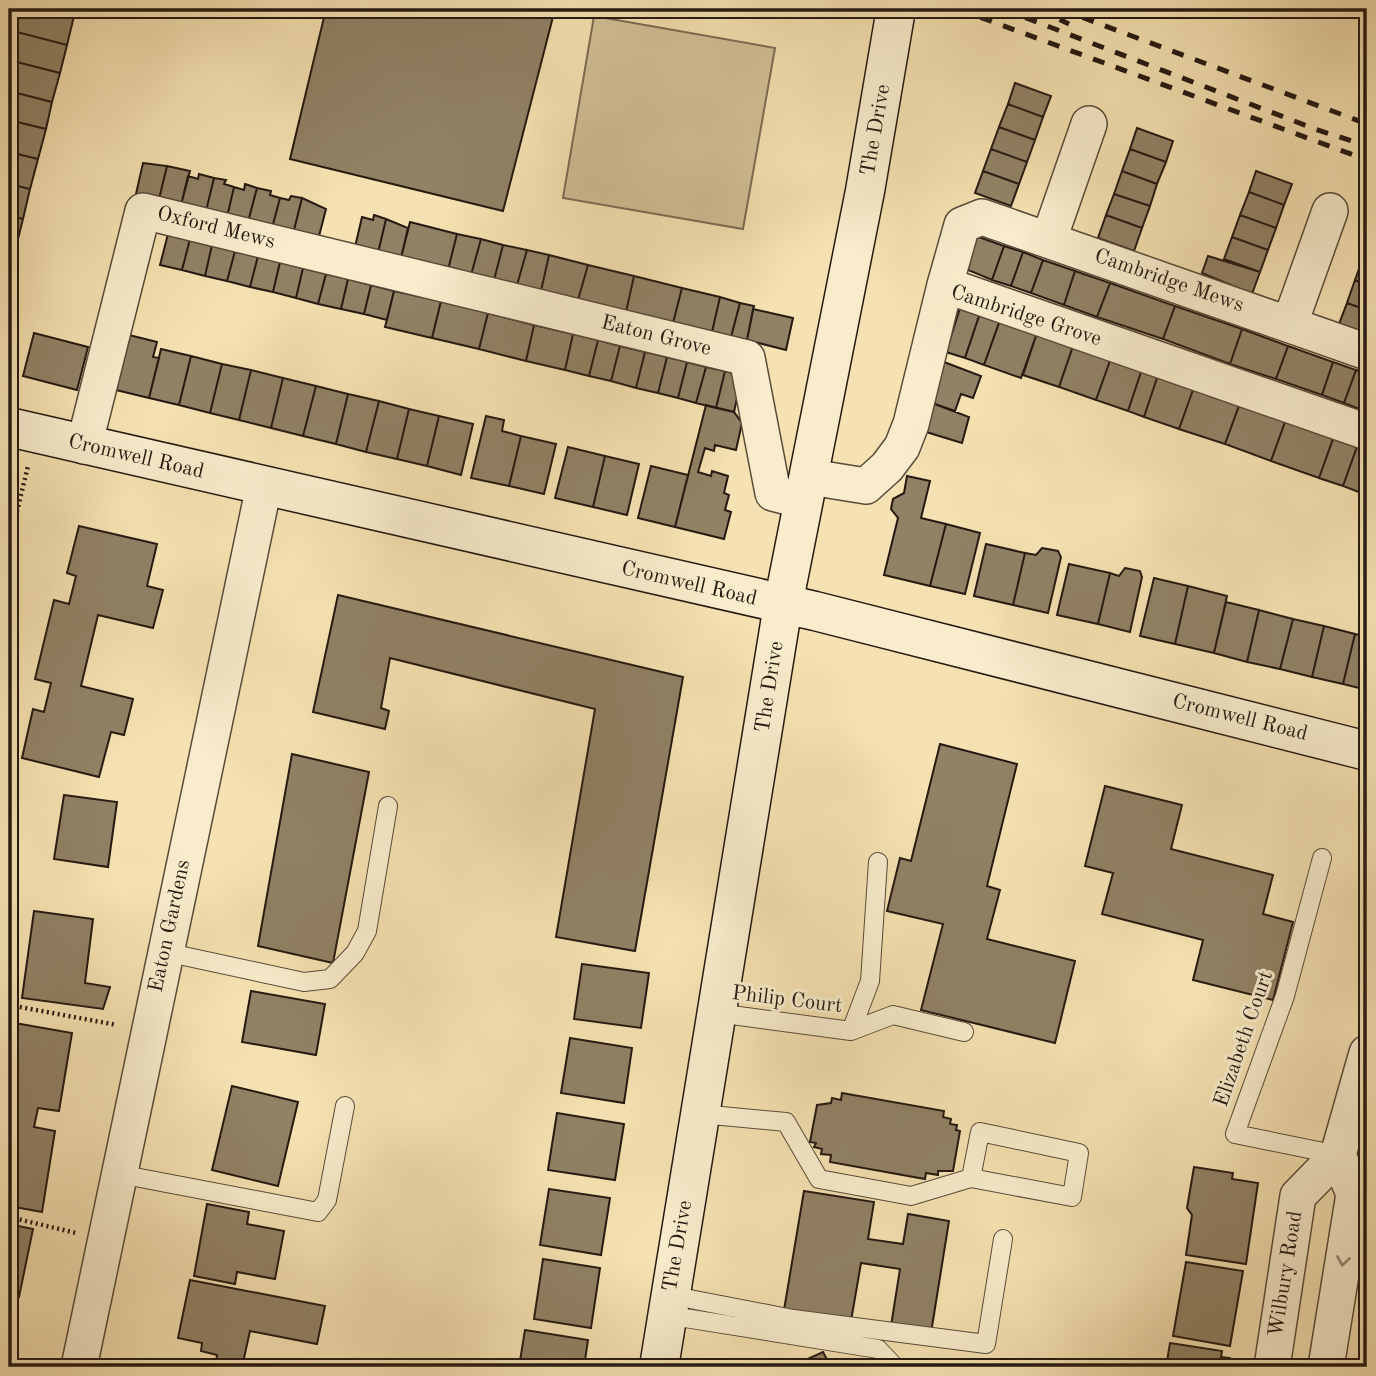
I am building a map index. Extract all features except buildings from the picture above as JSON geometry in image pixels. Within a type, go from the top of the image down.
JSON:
[{"type":"main road","name":"The Drive","points":[[659,1367],[783,605],[894,24]]},
{"type":"main road","name":"Cromwell Road","points":[[22,431],[783,605],[1367,751]]},
{"type":"street","points":[[1049,239],[1089,124]]},
{"type":"street","name":"Oxford Mews","points":[[84,446],[143,211],[401,274]]},
{"type":"street","points":[[1290,323],[1330,211]]},
{"type":"street","name":"Cambridge Mews","points":[[945,285],[962,225],[982,216],[1367,352]]},
{"type":"street","name":"Eaton Grove","points":[[401,274],[747,358],[773,493],[807,489]]},
{"type":"street","name":"Cambridge Grove","points":[[807,489],[866,486],[902,447],[911,424],[945,285],[1367,432]]},
{"type":"street","name":"Eaton Gardens","points":[[79,1367],[264,486]]},
{"type":"street","name":"Wilbury Road","points":[[1272,1367],[1298,1196],[1338,1155],[1367,1053]]},
{"type":"street","points":[[1325,1367],[1354,1194],[1338,1155]]},
{"type":"lane","points":[[165,952],[304,982],[330,979],[355,953],[367,932],[388,806]]},
{"type":"lane","name":"Elizabeth Court","points":[[1321,858],[1285,996],[1235,1133],[1338,1155]]},
{"type":"lane","name":"Philip Court","points":[[851,1031],[870,981],[878,862]]},
{"type":"lane","name":"Philip Court","points":[[717,1013],[851,1031],[893,1015],[964,1032]]},
{"type":"lane","points":[[119,1174],[317,1212],[327,1200],[345,1106]]},
{"type":"lane","points":[[701,1114],[786,1122],[818,1179],[911,1196],[971,1178],[1072,1197],[1079,1153],[980,1132],[971,1178]]},
{"type":"lane","points":[[668,1305],[986,1344],[1003,1239]]},
{"type":"lane","points":[[668,1305],[878,1349],[895,1367]]},
{"type":"path","points":[[9,544],[22,431]]},
{"type":"path","points":[[9,1005],[149,1030]]},
{"type":"path","points":[[9,1217],[106,1239]]},
{"type":"shaded area","points":[[594,16],[775,48],[743,229],[563,198]]},
{"type":"railway","points":[[958,9],[1367,160]]},
{"type":"railway","points":[[1003,9],[1315,129],[1367,146]]},
{"type":"railway","points":[[1038,9],[1069,24]]},
{"type":"railway","points":[[1060,9],[1367,124]]}]
